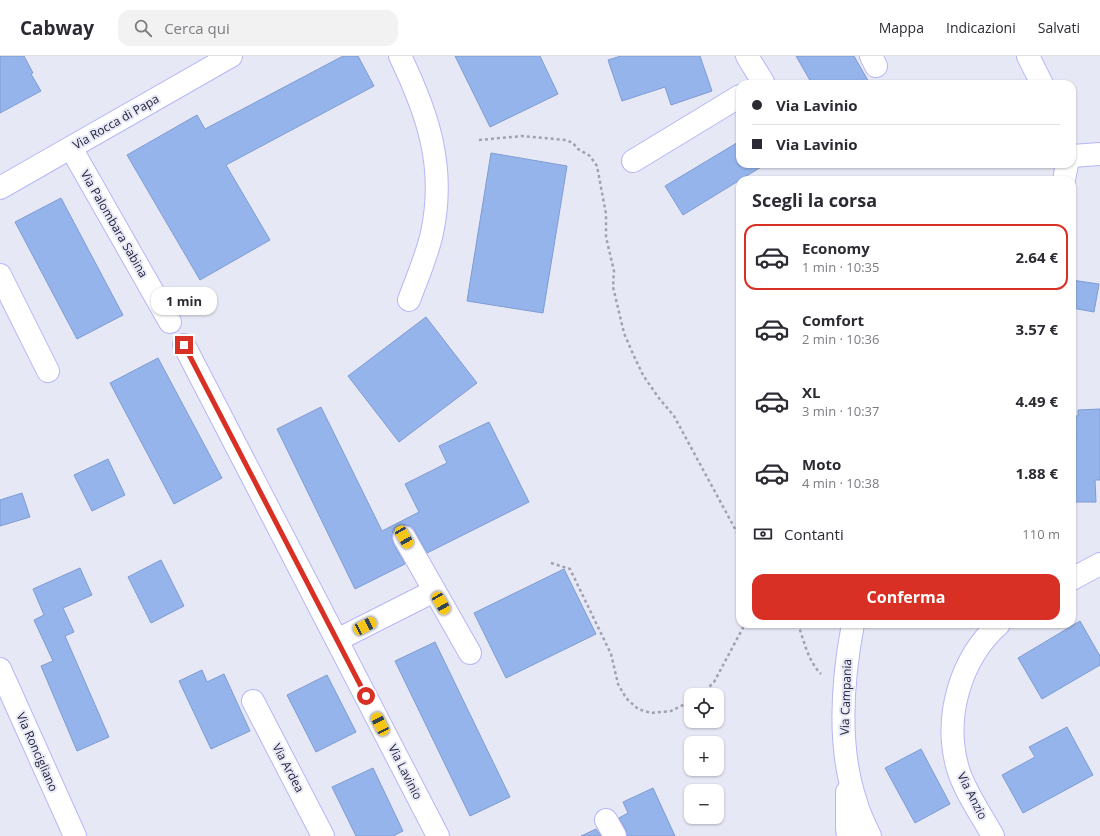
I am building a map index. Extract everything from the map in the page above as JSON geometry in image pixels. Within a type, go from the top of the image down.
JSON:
[{"type":"street","name":"Via Rocca di Papa","points":[[0,188],[231,56]]},
{"type":"street","points":[[400,56],[420,99],[426,118],[432,142],[437,189],[436,211],[432,234],[410,300]]},
{"type":"street","points":[[747,56],[760,80]]},
{"type":"street","points":[[1028,56],[1040,80]]},
{"type":"street","points":[[633,161],[736,98]]},
{"type":"street","name":"Via Palombara Sabina","points":[[71,148],[170,322]]},
{"type":"street","points":[[1076,156],[1100,154]]},
{"type":"street","points":[[0,275],[48,372]]},
{"type":"street","name":"Via Lavinio","points":[[184,345],[438,836]]},
{"type":"street","points":[[404,537],[470,653]]},
{"type":"street","points":[[1076,577],[1100,564]]},
{"type":"street","points":[[337,640],[434,591]]},
{"type":"street","name":"Via Campania","points":[[848,836],[848,770],[844,718],[844,694],[848,651],[852,628]]},
{"type":"street","name":"Via Anzio","points":[[993,836],[962,779],[955,758],[952,732],[954,705],[967,667],[979,646],[995,628]]},
{"type":"street","name":"Via Roncigliano","points":[[0,669],[75,836]]},
{"type":"street","name":"Via Ardea","points":[[253,701],[323,836]]},
{"type":"street","name":"Via Campania","points":[[848,770],[856,803],[870,836]]},
{"type":"path","points":[[479,140],[522,136],[566,140],[573,143],[578,149],[590,156],[596,166],[606,214],[606,237],[614,271],[613,287],[624,333],[643,375],[658,397],[674,416],[736,531]]},
{"type":"path","points":[[551,563],[570,569],[611,654],[618,684],[626,698],[638,709],[651,713],[671,711],[684,704]]},
{"type":"path","points":[[708,688],[714,682],[743,628]]},
{"type":"path","points":[[799,628],[816,668],[826,679],[844,694]]},
{"type":"building","points":[[0,56],[24,56],[33,73],[31,74],[41,91],[0,113]]},
{"type":"building","points":[[343,56],[358,56],[374,86],[226,165],[270,240],[200,280],[127,155],[197,115],[205,129]]},
{"type":"building","points":[[455,56],[540,56],[558,94],[490,127]]},
{"type":"building","points":[[621,56],[700,56],[712,91],[671,105],[665,87],[622,101],[608,60]]},
{"type":"building","points":[[796,56],[854,56],[868,80],[810,80]]},
{"type":"building","points":[[736,143],[736,168],[759,168],[746,176],[736,176],[736,182],[683,215],[665,186]]},
{"type":"building","points":[[491,153],[567,166],[543,313],[467,301]]},
{"type":"building","points":[[61,198],[123,315],[77,339],[15,222]]},
{"type":"building","points":[[1076,281],[1099,284],[1094,312],[1076,309]]},
{"type":"building","points":[[426,317],[477,383],[399,442],[348,376]]},
{"type":"building","points":[[158,358],[222,478],[174,504],[110,383]]},
{"type":"building","points":[[321,407],[382,531],[419,512],[405,484],[447,463],[439,446],[489,422],[529,502],[427,553],[411,526],[398,526],[393,530],[393,543],[405,564],[355,589],[277,429]]},
{"type":"building","points":[[1100,409],[1100,480],[1095,480],[1096,502],[1076,502],[1076,416],[1078,416],[1078,410]]},
{"type":"building","points":[[108,459],[125,495],[92,511],[74,475]]},
{"type":"building","points":[[22,493],[30,517],[0,526],[0,500]]},
{"type":"building","points":[[161,560],[184,606],[151,623],[128,577]]},
{"type":"building","points":[[80,568],[92,595],[63,608],[74,632],[65,636],[109,737],[77,751],[41,666],[53,661],[34,620],[44,615],[33,589]]},
{"type":"building","points":[[564,569],[596,634],[506,678],[474,613]]},
{"type":"building","points":[[1080,621],[1100,656],[1100,665],[1042,699],[1018,658],[1068,628],[1076,628],[1076,623]]},
{"type":"building","points":[[435,642],[510,797],[470,816],[395,661]]},
{"type":"building","points":[[202,670],[207,682],[224,674],[250,731],[211,749],[179,681]]},
{"type":"building","points":[[327,675],[356,732],[316,752],[287,695]]},
{"type":"building","points":[[1067,727],[1093,775],[1023,813],[1002,775],[1035,757],[1029,747]]},
{"type":"building","points":[[921,749],[950,804],[915,823],[885,768]]},
{"type":"building","points":[[373,768],[403,831],[393,836],[356,836],[332,787]]},
{"type":"building","points":[[653,788],[675,836],[627,836],[626,830],[619,818],[628,813],[623,802]]},
{"type":"building","points":[[596,829],[601,836],[581,836]]},
{"type":"route","points":[[184,345],[366,696]]}]
